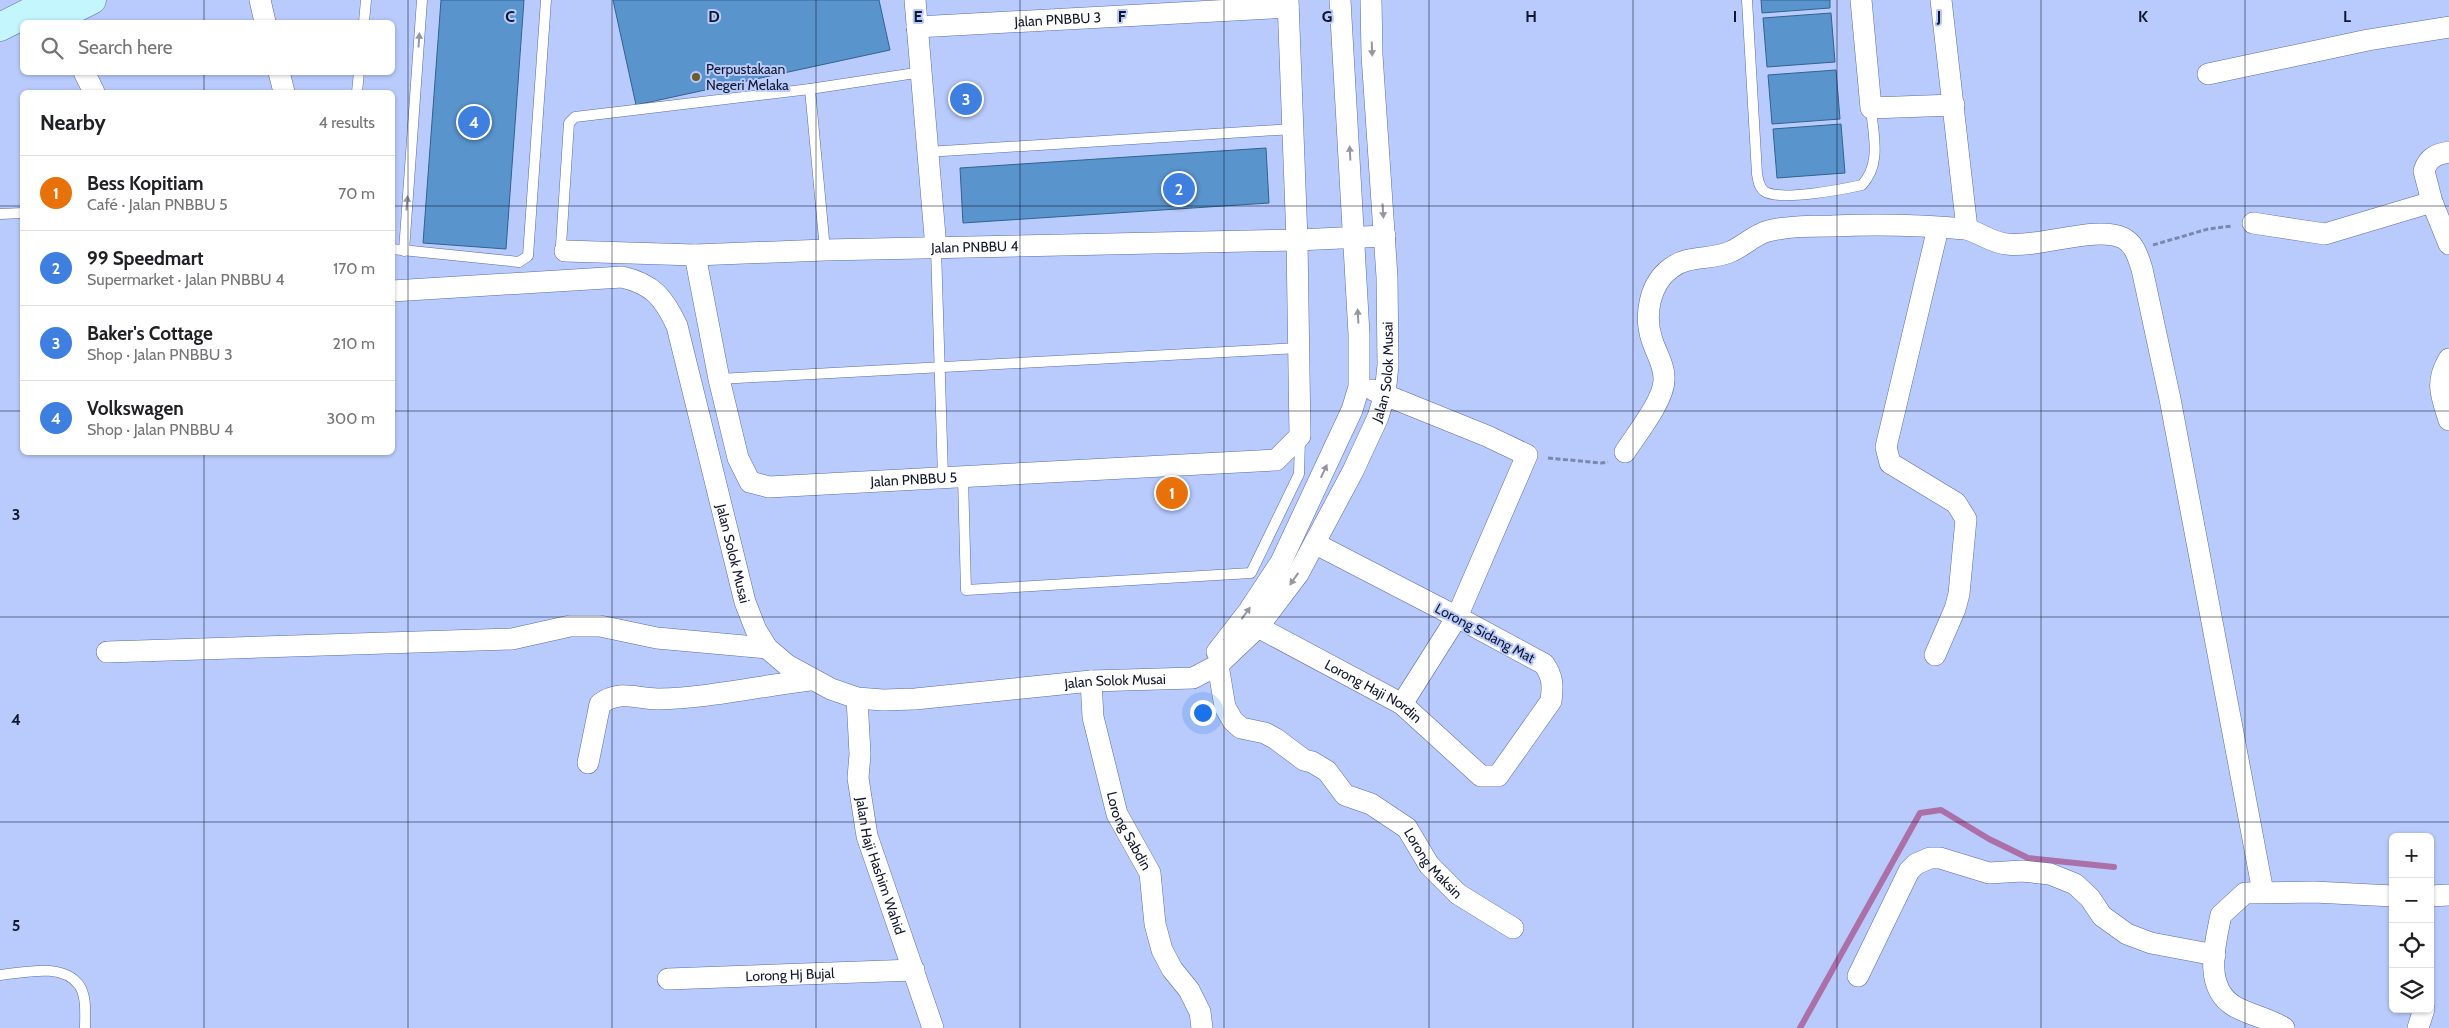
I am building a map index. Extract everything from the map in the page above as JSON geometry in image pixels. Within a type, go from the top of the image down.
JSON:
[{"type":"main road","points":[[34,20],[59,15],[92,0]]},
{"type":"main road","points":[[0,27],[20,23]]},
{"type":"main road","points":[[0,47],[20,36]]},
{"type":"street","points":[[260,0],[265,20]]},
{"type":"street","points":[[915,0],[922,72],[926,152],[936,248]]},
{"type":"street","name":"Jalan Solok Musai","points":[[1193,678],[1212,659],[1248,612],[1281,562],[1352,410],[1359,387],[1360,358],[1340,0]]},
{"type":"street","name":"Jalan Solok Musai","points":[[395,291],[622,277],[639,281],[656,292],[668,307],[677,326],[745,602],[756,630],[767,648],[787,665],[810,680],[857,698],[915,699],[1091,681],[1193,678],[1218,665],[1258,626],[1298,574],[1316,544],[1353,471],[1378,417],[1385,394],[1388,356],[1385,236],[1372,55],[1371,0]]},
{"type":"street","points":[[1862,0],[1871,108],[1954,105]]},
{"type":"street","points":[[1941,0],[1968,229]]},
{"type":"street","points":[[1288,4],[1297,240],[1300,436]]},
{"type":"street","name":"Jalan PNBBU 3","points":[[917,27],[1288,4]]},
{"type":"street","points":[[2208,74],[2368,40],[2449,27]]},
{"type":"street","points":[[86,75],[93,90]]},
{"type":"street","points":[[280,75],[284,90]]},
{"type":"street","points":[[2449,152],[2438,154],[2426,165],[2426,181],[2432,202],[2449,244]]},
{"type":"street","points":[[2253,223],[2325,234],[2432,202]]},
{"type":"street","points":[[1625,452],[1662,392],[1664,380],[1663,367],[1651,338],[1648,317],[1651,296],[1660,280],[1671,268],[1688,259],[1711,257],[1732,252],[1753,237],[1782,228],[1868,225],[1968,229],[1984,238],[2004,244],[2025,246],[2094,234],[2110,234],[2124,238],[2136,249],[2142,269],[2170,399],[2263,892]]},
{"type":"street","points":[[1935,656],[1955,609],[1959,594],[1966,519],[1956,503],[1890,463],[1886,447],[1938,228]]},
{"type":"street","name":"Jalan PNBBU 4","points":[[565,252],[694,255],[825,250],[1297,240],[1385,236]]},
{"type":"street","name":"Jalan PNBBU 5","points":[[694,255],[719,379],[738,458],[750,482],[769,487],[1276,460],[1300,436]]},
{"type":"street","points":[[2449,359],[2441,372],[2440,393],[2449,420]]},
{"type":"street","points":[[1359,387],[1385,394],[1487,436],[1527,455],[1457,616],[1402,704]]},
{"type":"street","name":"Lorong Sidang Mat","points":[[1316,544],[1457,616],[1544,664],[1551,674],[1553,687],[1551,701],[1498,776],[1481,776],[1476,773]]},
{"type":"street","points":[[108,652],[512,639],[570,626],[600,626],[657,638],[767,648]]},
{"type":"street","name":"Lorong Haji Nordin","points":[[1258,626],[1402,704],[1476,773]]},
{"type":"street","name":"Lorong Maksin","points":[[1218,665],[1225,707],[1233,721],[1241,728],[1265,733],[1276,738],[1304,760],[1312,762],[1327,771],[1345,795],[1371,804],[1408,828],[1429,865],[1458,894],[1513,928]]},
{"type":"street","points":[[588,763],[600,704],[610,696],[665,698],[810,680]]},
{"type":"street","name":"Lorong Sabdin","points":[[1091,681],[1093,717],[1116,814],[1150,873],[1155,924],[1162,950],[1172,970],[1189,990],[1200,1012],[1202,1028]]},
{"type":"street","name":"Jalan Haji Hashim Wahid","points":[[857,698],[860,754],[858,778],[867,836],[933,1028]]},
{"type":"street","points":[[1858,976],[1909,871],[1916,864],[1930,858],[1954,861],[1973,870],[1989,873],[2022,871],[2050,874],[2075,884],[2090,898],[2102,916],[2127,934],[2150,943],[2215,955]]},
{"type":"street","points":[[2284,1028],[2233,1005],[2218,990],[2214,979],[2215,955],[2221,915],[2245,893],[2389,896]]},
{"type":"street","points":[[2434,896],[2449,895]]},
{"type":"street","name":"Lorong Hj Bujal","points":[[668,980],[914,970]]},
{"type":"street","points":[[2418,1028],[2423,1013]]},
{"type":"lane","points":[[364,20],[366,0]]},
{"type":"lane","points":[[404,251],[422,0]]},
{"type":"lane","points":[[395,250],[519,262],[528,256],[546,0]]},
{"type":"lane","points":[[1747,0],[1757,174],[1759,184],[1763,190],[1779,196],[1840,190],[1862,185],[1874,168],[1871,108]]},
{"type":"lane","points":[[565,252],[561,245],[569,123],[575,117],[810,90],[922,72]]},
{"type":"lane","points":[[357,90],[359,75]]},
{"type":"lane","points":[[810,90],[825,250]]},
{"type":"lane","points":[[926,152],[1292,129]]},
{"type":"lane","points":[[0,214],[20,214]]},
{"type":"lane","points":[[936,248],[939,367],[966,590],[1251,574],[1299,474],[1300,436]]},
{"type":"lane","points":[[719,379],[1299,348]]},
{"type":"lane","points":[[0,976],[52,971],[66,975],[79,985],[84,1000],[85,1028]]},
{"type":"path","points":[[2136,249],[2208,229],[2253,223]]},
{"type":"path","points":[[1527,455],[1601,464],[1614,461],[1625,452]]},
{"type":"building","points":[[441,0],[524,0],[506,249],[423,243]]},
{"type":"building","name":"Perpustakaan Negeri Melaka","points":[[613,0],[879,0],[890,50],[636,105]]},
{"type":"building","points":[[1761,0],[1830,0],[1830,8],[1762,13]]},
{"type":"building","points":[[1831,13],[1835,62],[1767,67],[1763,18]]},
{"type":"building","points":[[1836,70],[1840,119],[1772,124],[1768,75]]},
{"type":"building","points":[[1841,124],[1845,173],[1777,178],[1773,129]]},
{"type":"building","points":[[1266,148],[1269,203],[963,223],[960,168]]},
{"type":"waterway","points":[[1800,1028],[1920,813],[1941,810],[1989,839],[2028,858],[2114,867]]},
{"type":"place","name":"Perpustakaan Negeri Melaka","points":[[696,77]]},
{"type":"place","name":"Baker's Cottage","points":[[966,99]]},
{"type":"place","name":"Volkswagen","points":[[474,122]]},
{"type":"place","name":"99 Speedmart","points":[[1179,189]]},
{"type":"place","name":"Bess Kopitiam","points":[[1172,493]]}]
